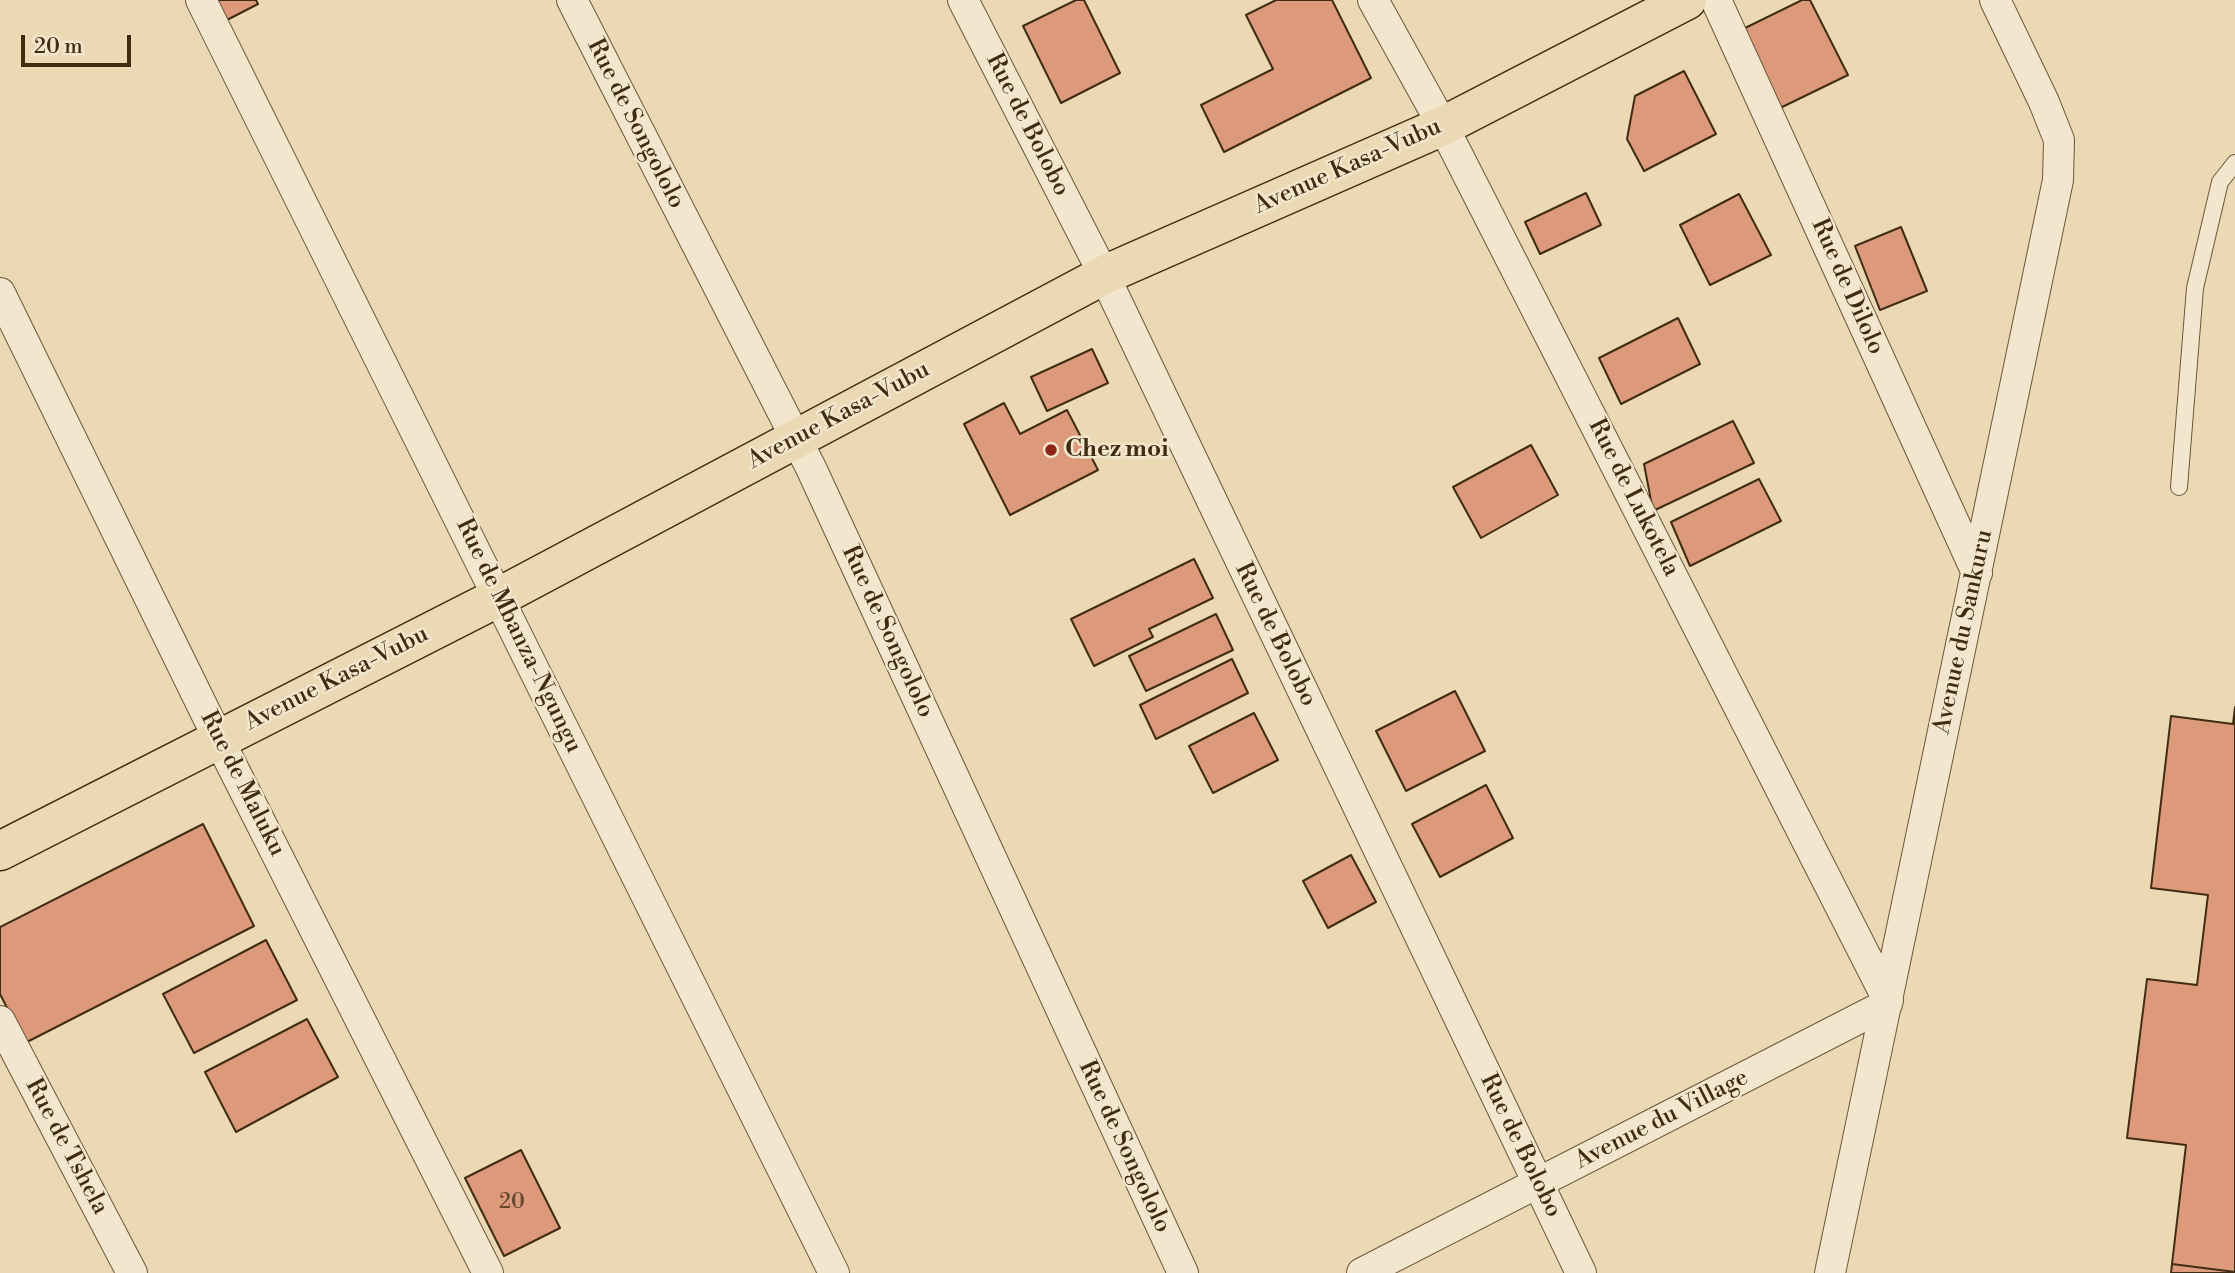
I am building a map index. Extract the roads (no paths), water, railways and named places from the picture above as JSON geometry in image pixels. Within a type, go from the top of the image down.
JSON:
[{"type":"main road","name":"Avenue Kasa-Vubu","points":[[0,851],[499,597],[1104,275],[1443,126],[1687,0]]},
{"type":"street","name":"Rue de Mbanza-Ngungu","points":[[201,0],[834,1273]]},
{"type":"street","name":"Rue de Songololo","points":[[572,0],[811,468],[1183,1273]]},
{"type":"street","name":"Rue de Bolobo","points":[[963,0],[1104,275],[1581,1273]]},
{"type":"street","name":"Rue de Lukotela","points":[[1373,0],[1443,126],[1887,1002]]},
{"type":"street","name":"Rue de Dilolo","points":[[1716,0],[1977,573]]},
{"type":"street","name":"Avenue du Sankuru","points":[[1830,1273],[2058,180],[2059,140],[2044,102],[1995,0]]},
{"type":"street","name":"Rue de Maluku","points":[[0,293],[219,740],[488,1273]]},
{"type":"street","name":"Avenue du Village","points":[[1362,1273],[1887,1002]]},
{"type":"street","name":"Rue de Tshela","points":[[0,1021],[132,1273]]},
{"type":"lane","points":[[2179,487],[2194,288],[2220,182],[2235,163]]},
{"type":"place","name":"Chez moi","points":[[1051,450]]}]
